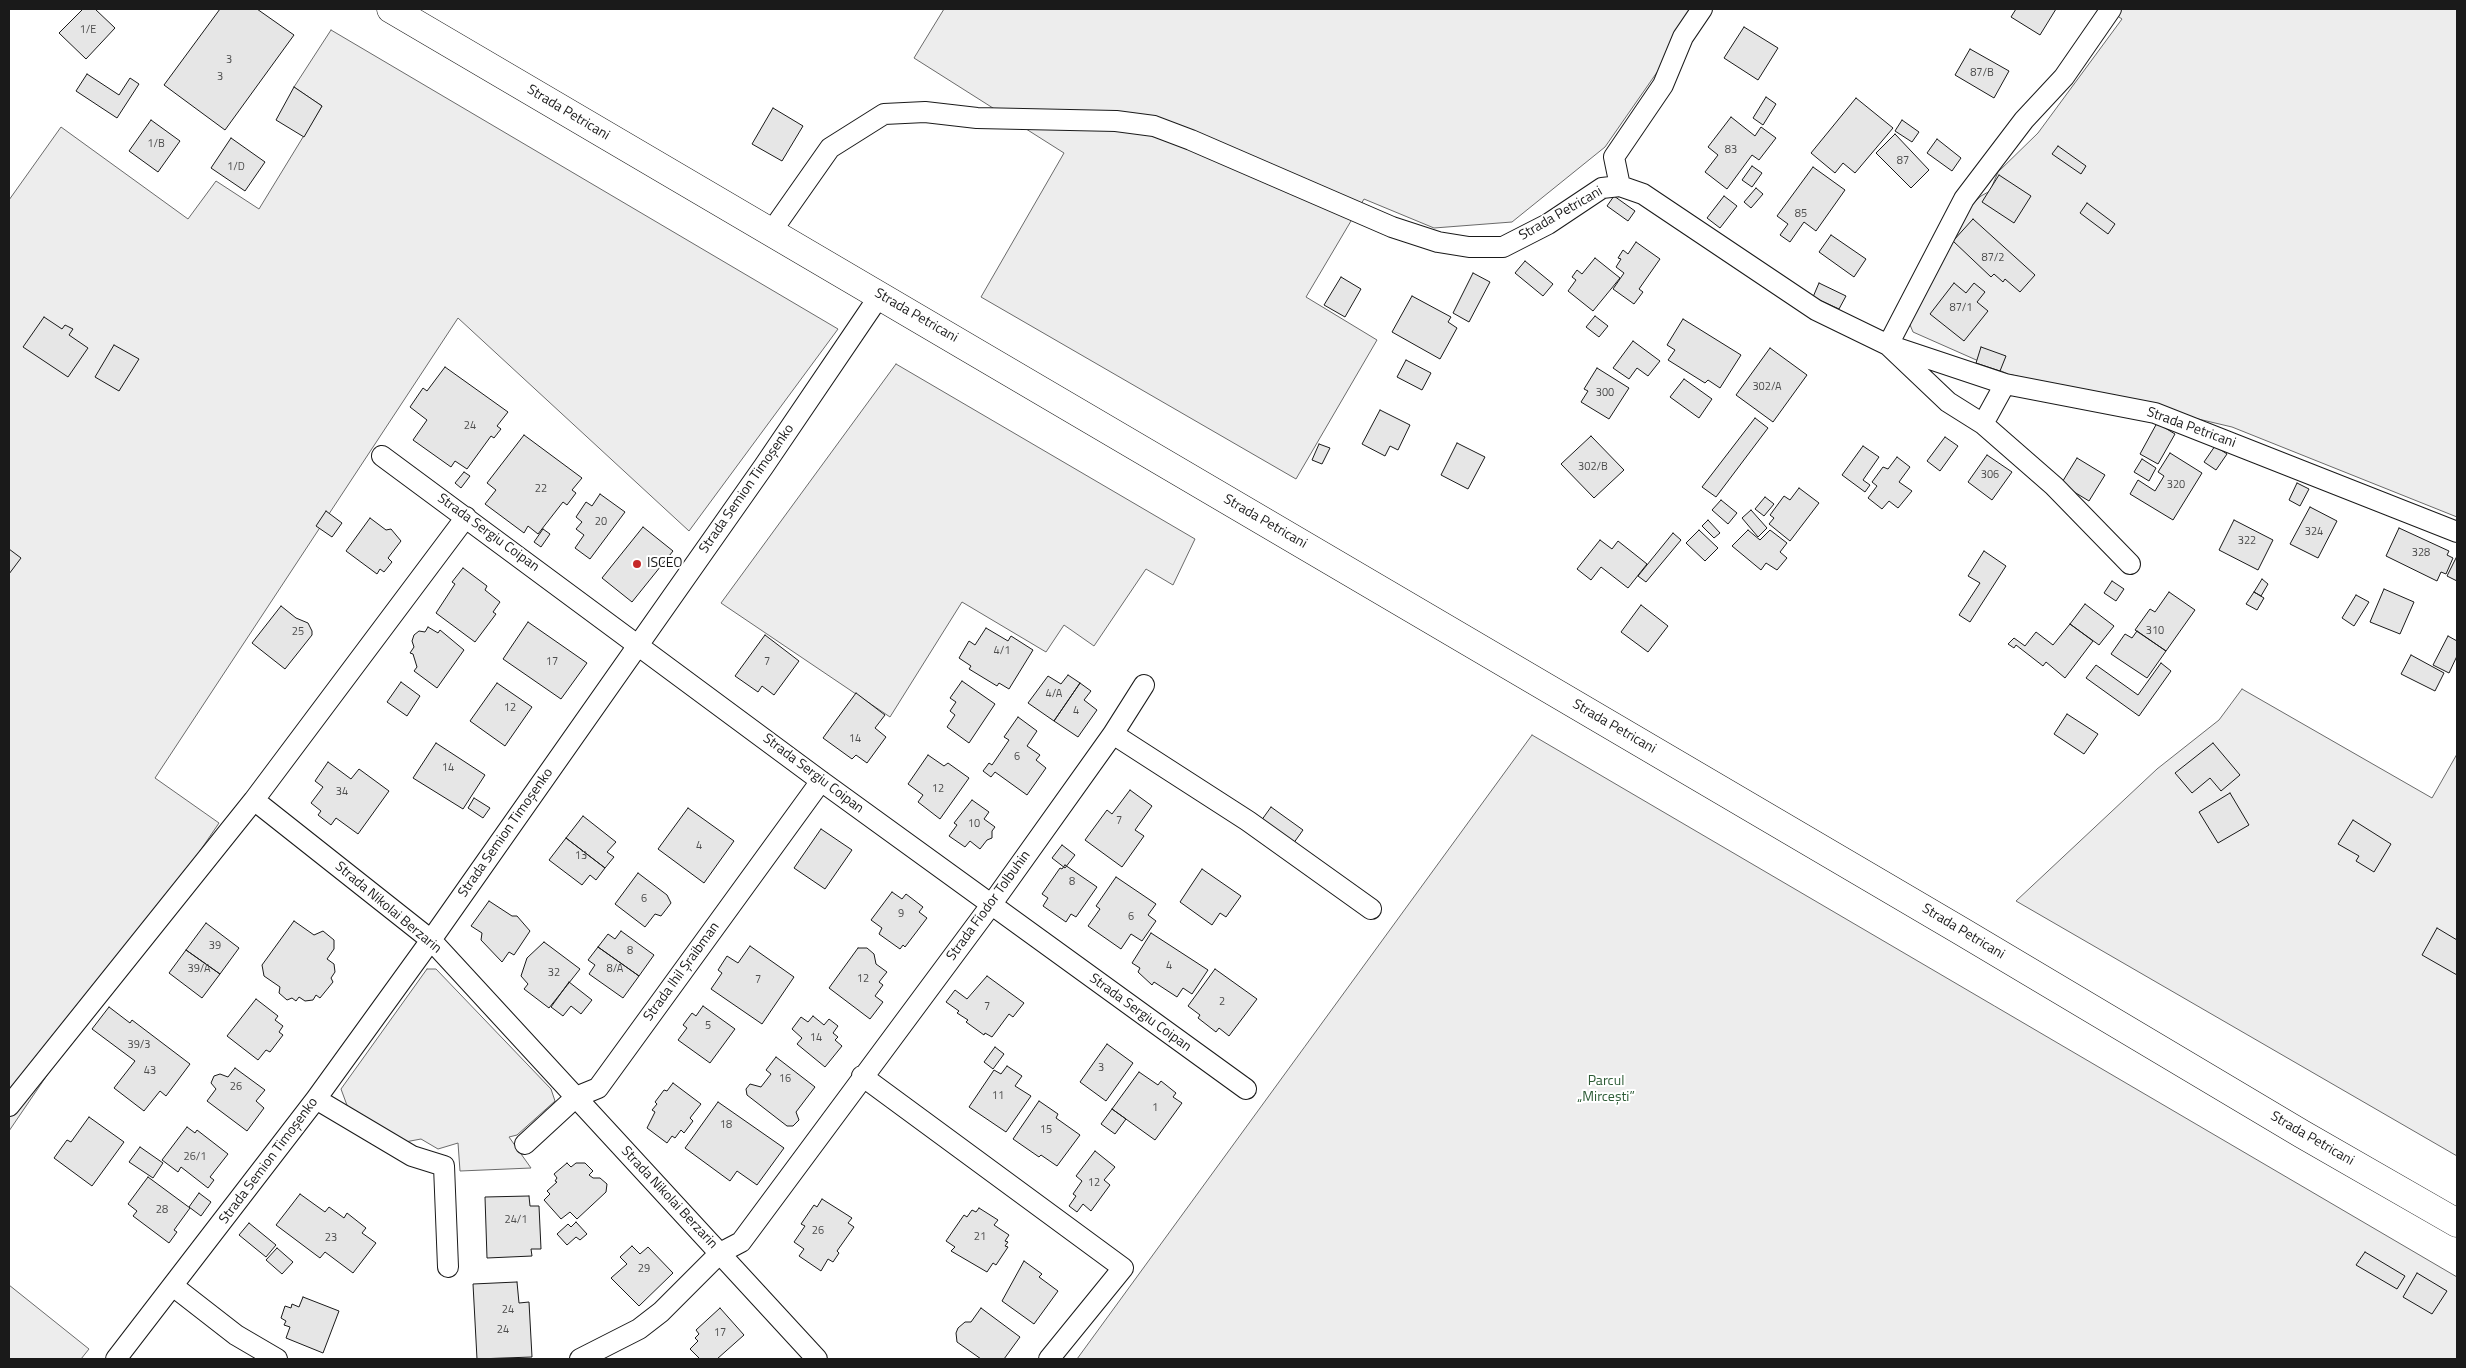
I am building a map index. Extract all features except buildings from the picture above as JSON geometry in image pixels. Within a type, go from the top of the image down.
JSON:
[{"type":"main road","name":"Strada Petricani","points":[[391,9],[1952,926],[2302,1134],[2457,1222]]},
{"type":"street","name":"Strada Petricani","points":[[1620,186],[1614,157],[1663,85],[1683,37],[1702,9]]},
{"type":"street","points":[[1888,345],[1964,199],[2024,120],[2064,77],[2112,9]]},
{"type":"street","name":"Strada Petricani","points":[[771,232],[830,148],[884,114],[925,112],[977,118],[1116,122],[1154,126],[1191,140],[1392,227],[1438,242],[1469,247],[1503,247],[1548,224],[1602,188],[1620,186],[1643,194],[1816,310],[1888,345],[2006,384],[2155,412],[2457,532]]},
{"type":"street","name":"Strada Semion Timoșenko","points":[[116,1359],[316,1099],[431,940],[764,466],[880,295]]},
{"type":"street","name":"Strada Petricani","points":[[1888,345],[1948,402],[1983,424],[2054,486],[2130,564]]},
{"type":"street","points":[[1983,424],[2006,384]]},
{"type":"street","name":"Strada Sergiu Coipan","points":[[382,456],[639,644],[821,781],[1246,1089]]},
{"type":"street","points":[[9,1106],[254,800],[466,517]]},
{"type":"street","name":"Strada Fiodor Tolbuhin","points":[[580,1359],[639,1329],[661,1312],[720,1253],[740,1242],[991,905],[1113,734],[1144,685]]},
{"type":"street","points":[[1113,734],[1248,821],[1371,909]]},
{"type":"street","name":"Strada Ihil Șraibman","points":[[525,1144],[576,1097],[598,1088],[821,781]]},
{"type":"street","name":"Strada Nikolai Berzarin","points":[[254,800],[431,940],[817,1359]]},
{"type":"street","points":[[862,1076],[1123,1268],[1050,1359]]},
{"type":"street","points":[[316,1099],[412,1156],[444,1166],[448,1267]]},
{"type":"street","points":[[173,1286],[236,1334],[277,1359]]},
{"type":"green space","points":[[944,9],[1701,9],[1605,147],[1512,222],[1434,228],[1364,199],[1306,297],[1377,340],[1296,479],[981,297],[1064,153],[914,58]]},
{"type":"green space","points":[[2107,9],[2457,9],[2457,517],[2232,427],[2008,374],[1913,332],[1908,320],[1967,209],[1981,196],[1990,191],[1998,172],[2038,133],[2122,19]]},
{"type":"green space","points":[[331,30],[838,329],[689,531],[458,318],[155,778],[219,823],[9,1131],[9,200],[61,127],[188,219],[216,181],[259,209],[322,106],[294,87]]},
{"type":"green space","points":[[896,364],[1195,539],[1173,585],[1146,569],[1094,646],[1064,625],[1046,652],[962,602],[890,717],[721,603]]},
{"type":"green space","points":[[2242,689],[2432,798],[2457,754],[2457,1156],[2016,901],[2157,769],[2219,720]]},
{"type":"green space","name":"Parcul „Mircești”","points":[[1532,735],[2457,1277],[2457,1359],[1077,1359]]},
{"type":"green space","points":[[427,969],[436,969],[551,1089],[555,1101],[517,1135],[509,1137],[531,1168],[460,1171],[458,1143],[438,1149],[421,1139],[405,1142],[348,1108],[341,1089]]},
{"type":"green space","points":[[9,1285],[89,1349],[81,1359],[9,1359]]},
{"type":"place","name":"ISCEO","points":[[637,564]]}]
